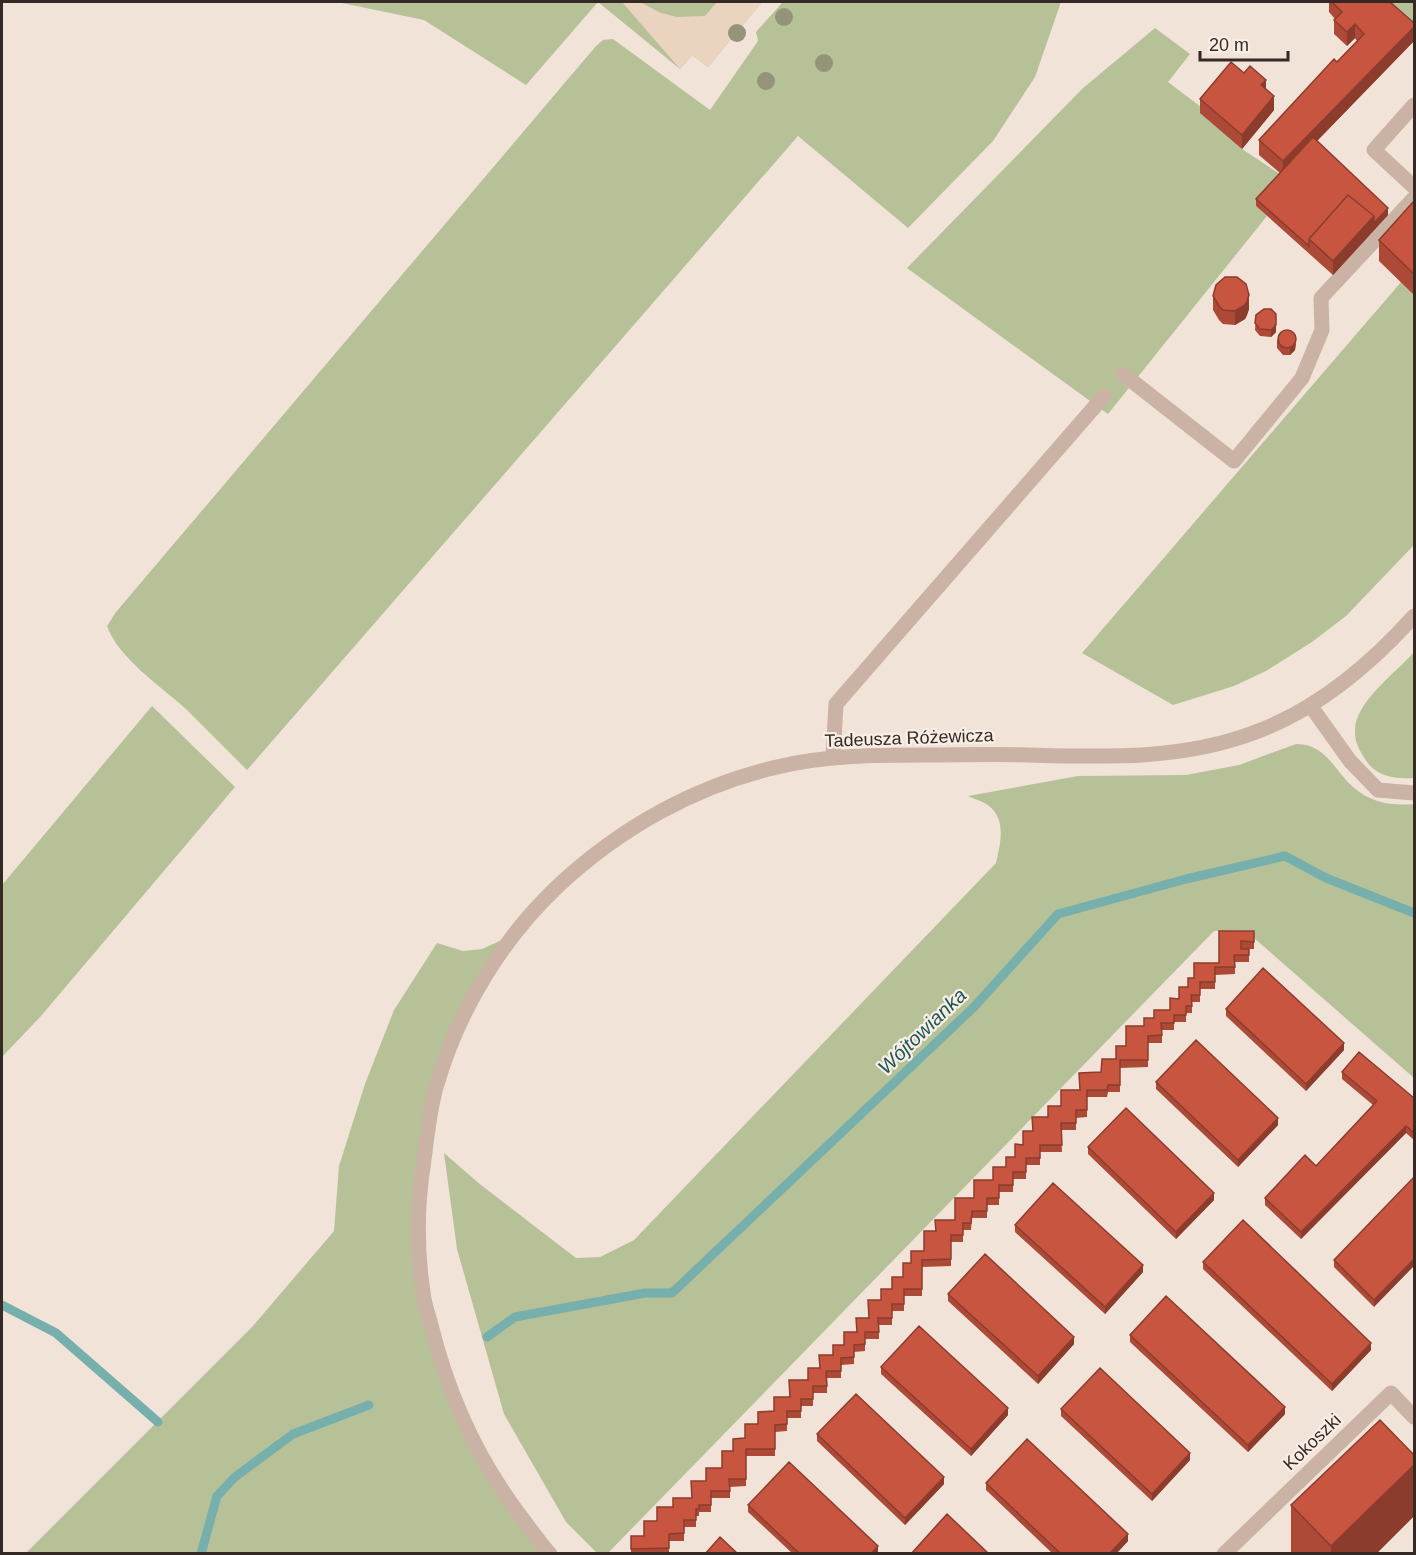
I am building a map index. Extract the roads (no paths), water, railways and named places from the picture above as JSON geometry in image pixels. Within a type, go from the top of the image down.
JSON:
[{"type":"street","points":[[1414,105],[1374,150],[1414,187]]},
{"type":"street","points":[[1123,374],[1234,461],[1302,378],[1322,330],[1322,298],[1414,198]]},
{"type":"street","points":[[833,758],[836,704],[1104,396]]},
{"type":"street","name":"Tadeusza Różewicza","points":[[550,1554],[508,1499],[475,1447],[453,1398],[425,1304],[420,1238],[421,1184],[436,1086],[458,1024],[490,968],[537,906],[601,849],[641,822],[683,798],[731,780],[777,767],[833,758],[986,755],[1108,757],[1155,754],[1206,747],[1255,733],[1310,705],[1359,671],[1388,645],[1414,616]]},
{"type":"street","points":[[1310,705],[1350,761],[1378,790],[1414,793]]},
{"type":"street","name":"Kokoszki","points":[[1224,1554],[1241,1548],[1391,1393],[1414,1417]]},
{"type":"waterway","name":"Wójtowianka","points":[[487,1337],[515,1317],[645,1293],[672,1293],[974,1007],[1058,914],[1186,879],[1285,856],[1326,878],[1414,913]]},
{"type":"waterway","points":[[2,1305],[56,1333],[158,1422]]},
{"type":"waterway","name":"Wójtowianka","points":[[201,1554],[217,1496],[235,1477],[293,1434],[369,1405]]}]
